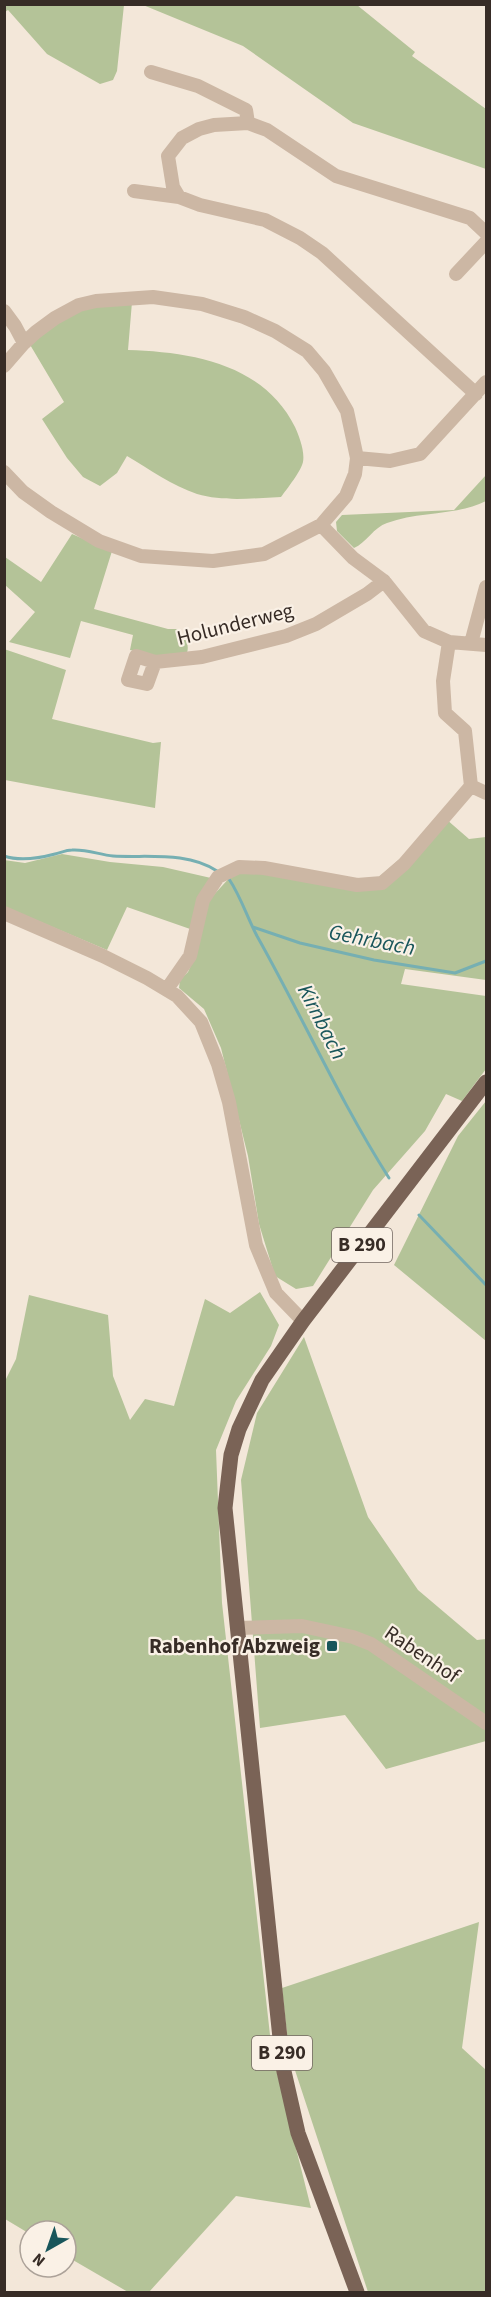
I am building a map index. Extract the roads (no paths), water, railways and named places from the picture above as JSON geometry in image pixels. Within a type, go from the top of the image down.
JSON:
[{"type":"main road","name":"B 290","points":[[357,2292],[298,2133],[283,2067],[225,1508],[231,1455],[239,1429],[259,1386],[303,1322],[486,1082]]},
{"type":"street","points":[[151,72],[198,86],[246,110],[248,123]]},
{"type":"street","points":[[179,197],[172,187],[168,156],[182,138],[214,125],[248,123],[267,130],[336,176],[470,218],[486,233]]},
{"type":"street","points":[[134,191],[179,197],[200,205],[265,220],[300,238],[322,253],[476,394]]},
{"type":"street","points":[[456,274],[486,242]]},
{"type":"street","points":[[4,366],[24,343],[55,318],[79,305],[96,301],[153,297],[202,303],[244,316],[307,351],[324,371],[347,411],[357,458],[355,474],[346,496],[321,525],[264,554],[213,561],[141,556],[99,541],[23,492],[4,472]]},
{"type":"street","points":[[4,311],[24,343]]},
{"type":"street","points":[[357,458],[390,460],[420,454],[486,382]]},
{"type":"street","points":[[321,525],[353,558],[384,581],[424,631],[449,642],[486,645]]},
{"type":"street","name":"Holunderweg","points":[[154,662],[202,657],[286,636],[316,624],[367,594],[384,581]]},
{"type":"street","points":[[471,643],[486,587]]},
{"type":"street","points":[[167,989],[190,956],[203,900],[218,877],[239,867],[264,868],[357,885],[382,883],[404,864],[471,786],[465,731],[445,713],[443,681],[449,642]]},
{"type":"street","points":[[471,786],[486,794]]},
{"type":"street","points":[[4,913],[103,956],[167,989],[191,1009],[201,1022],[229,1102],[256,1245],[276,1293],[303,1322]]},
{"type":"street","name":"Rabenhof","points":[[238,1628],[302,1626],[352,1637],[371,1644],[486,1723]]},
{"type":"waterway","name":"Kirnbach","points":[[4,856],[29,858],[78,850],[113,856],[180,858],[193,860],[217,871]]},
{"type":"waterway","name":"Kirnbach","points":[[229,879],[338,1089],[389,1178]]},
{"type":"waterway","name":"Gehrbach","points":[[253,927],[300,943],[374,960],[455,973],[486,961]]},
{"type":"waterway","name":"Kirnbach","points":[[419,1215],[486,1285]]},
{"type":"place","name":"Rabenhof Abzweig","points":[[332,1646]]}]
